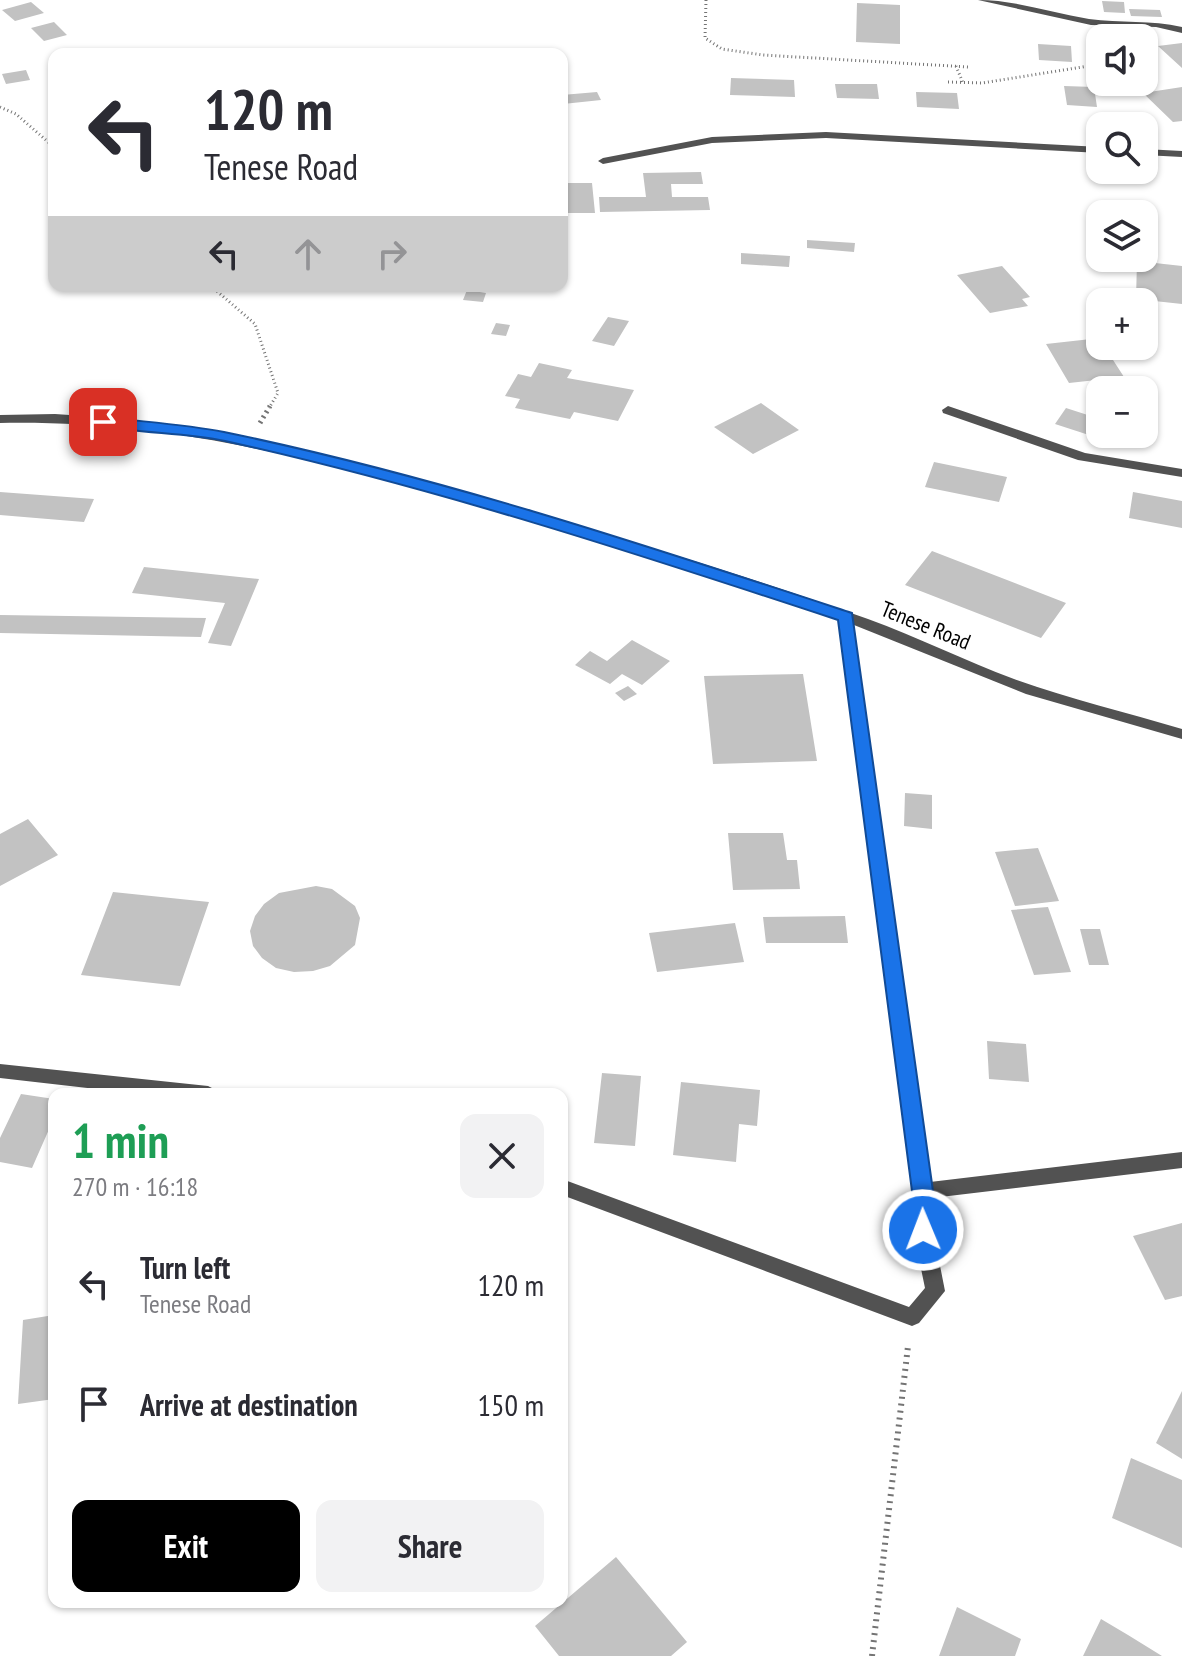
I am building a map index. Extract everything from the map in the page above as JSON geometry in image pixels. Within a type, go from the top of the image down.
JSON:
[{"type":"street","points":[[983,0],[1091,22],[1156,24],[1182,30]]},
{"type":"street","points":[[603,161],[712,140],[826,135],[1086,149]]},
{"type":"street","points":[[1158,153],[1182,154]]},
{"type":"street","points":[[948,410],[1083,457],[1182,473]]},
{"type":"street","name":"Tenese Road","points":[[0,419],[43,417],[134,424],[248,442],[392,477],[586,531],[846,617],[1012,684],[1182,734]]},
{"type":"street","points":[[568,1189],[912,1317],[935,1291],[923,1230],[922,1191],[846,617]]},
{"type":"street","points":[[0,1071],[154,1088]]},
{"type":"street","points":[[922,1191],[1182,1160]]},
{"type":"path","points":[[706,0],[705,38],[722,49],[763,55],[968,67]]},
{"type":"path","points":[[948,82],[982,83],[1095,65],[1099,52],[1091,22]]},
{"type":"path","points":[[956,66],[963,83]]},
{"type":"path","points":[[0,107],[16,114],[48,142]]},
{"type":"path","points":[[218,292],[255,324],[278,393],[248,442]]},
{"type":"path","points":[[872,1656],[912,1317]]},
{"type":"building","points":[[1102,1],[1124,2],[1125,13],[1104,12]]},
{"type":"building","points":[[31,2],[44,13],[15,21],[2,10]]},
{"type":"building","points":[[857,3],[900,5],[900,44],[856,42]]},
{"type":"building","points":[[1129,9],[1160,10],[1162,17],[1131,16]]},
{"type":"building","points":[[54,22],[67,35],[44,41],[31,28]]},
{"type":"building","points":[[1182,43],[1182,68],[1158,46]]},
{"type":"building","points":[[1038,44],[1071,46],[1072,62],[1039,60]]},
{"type":"building","points":[[26,70],[30,80],[6,84],[2,74]]},
{"type":"building","points":[[731,78],[794,80],[795,97],[730,95]]},
{"type":"building","points":[[835,84],[877,84],[879,99],[837,98]]},
{"type":"building","points":[[1064,86],[1086,87],[1086,96],[1095,96],[1097,107],[1067,105]]},
{"type":"building","points":[[1182,87],[1182,121],[1173,122],[1146,96],[1158,96],[1158,91]]},
{"type":"building","points":[[597,92],[601,100],[568,103],[568,94]]},
{"type":"building","points":[[916,92],[957,93],[959,109],[917,107]]},
{"type":"building","points":[[701,172],[703,184],[671,184],[672,197],[708,197],[710,210],[600,212],[599,197],[646,197],[643,173]]},
{"type":"building","points":[[568,183],[592,183],[595,213],[568,213]]},
{"type":"building","points":[[807,240],[855,243],[854,252],[807,248]]},
{"type":"building","points":[[741,253],[790,256],[789,267],[741,264]]},
{"type":"building","points":[[1158,263],[1182,266],[1182,304],[1158,301],[1158,288],[1136,288],[1137,272],[1158,272]]},
{"type":"building","points":[[1002,266],[1030,297],[1022,299],[1028,306],[990,313],[957,275]]},
{"type":"building","points":[[466,292],[486,293],[483,302],[463,300]]},
{"type":"building","points":[[608,317],[629,321],[614,346],[592,341]]},
{"type":"building","points":[[496,323],[510,325],[506,336],[491,334]]},
{"type":"building","points":[[1086,340],[1086,360],[1113,360],[1123,376],[1086,376],[1086,381],[1069,383],[1046,344]]},
{"type":"building","points":[[539,363],[572,370],[567,378],[634,390],[618,421],[574,412],[570,419],[515,408],[520,399],[505,396],[518,374],[531,377]]},
{"type":"building","points":[[761,403],[799,430],[753,454],[714,427]]},
{"type":"building","points":[[1066,408],[1086,414],[1086,434],[1055,424]]},
{"type":"building","points":[[934,462],[1007,477],[999,502],[925,487]]},
{"type":"building","points":[[0,492],[94,499],[84,522],[0,515]]},
{"type":"building","points":[[1133,492],[1182,501],[1182,528],[1129,518]]},
{"type":"building","points":[[932,551],[1066,603],[1041,638],[905,585]]},
{"type":"building","points":[[144,567],[259,579],[231,646],[208,643],[225,603],[132,593]]},
{"type":"building","points":[[0,615],[206,618],[201,637],[0,633]]},
{"type":"building","points":[[632,640],[670,661],[642,685],[622,674],[610,684],[575,665],[590,651],[607,661]]},
{"type":"building","points":[[803,674],[817,761],[713,764],[704,676]]},
{"type":"building","points":[[628,686],[637,694],[624,701],[615,693]]},
{"type":"building","points":[[905,793],[932,795],[932,829],[904,826]]},
{"type":"building","points":[[28,819],[58,855],[0,886],[0,834]]},
{"type":"building","points":[[728,833],[783,833],[787,860],[797,860],[800,889],[733,890]]},
{"type":"building","points":[[1038,848],[1059,901],[1015,906],[995,852]]},
{"type":"building","points":[[316,886],[332,889],[355,906],[360,918],[355,945],[330,966],[313,971],[294,972],[276,968],[262,958],[253,946],[250,931],[255,916],[264,904],[279,893]]},
{"type":"building","points":[[113,892],[209,902],[180,986],[81,975]]},
{"type":"building","points":[[1048,907],[1071,972],[1034,975],[1011,910]]},
{"type":"building","points":[[845,916],[848,943],[766,943],[763,917]]},
{"type":"building","points":[[735,923],[744,962],[657,972],[649,933]]},
{"type":"building","points":[[1080,929],[1100,929],[1109,965],[1089,965]]},
{"type":"building","points":[[987,1041],[1026,1044],[1029,1082],[989,1079]]},
{"type":"building","points":[[602,1073],[641,1076],[635,1146],[594,1143]]},
{"type":"building","points":[[681,1082],[760,1090],[757,1126],[739,1124],[736,1162],[673,1155]]},
{"type":"building","points":[[21,1094],[48,1098],[48,1132],[32,1168],[0,1162],[0,1138]]},
{"type":"building","points":[[1182,1223],[1182,1296],[1165,1300],[1133,1236]]},
{"type":"building","points":[[48,1316],[48,1400],[18,1404],[23,1320]]},
{"type":"building","points":[[1182,1391],[1182,1459],[1156,1443]]},
{"type":"building","points":[[1131,1458],[1182,1480],[1182,1548],[1112,1518]]},
{"type":"building","points":[[616,1557],[687,1642],[671,1656],[559,1656],[535,1626],[556,1608],[568,1608],[568,1598]]},
{"type":"building","points":[[957,1607],[1021,1639],[1015,1656],[939,1656]]},
{"type":"building","points":[[1101,1619],[1128,1635],[1162,1656],[1083,1656]]},
{"type":"route","points":[[103,422],[221,436],[392,477],[586,531],[846,617],[922,1191],[923,1230]]}]
